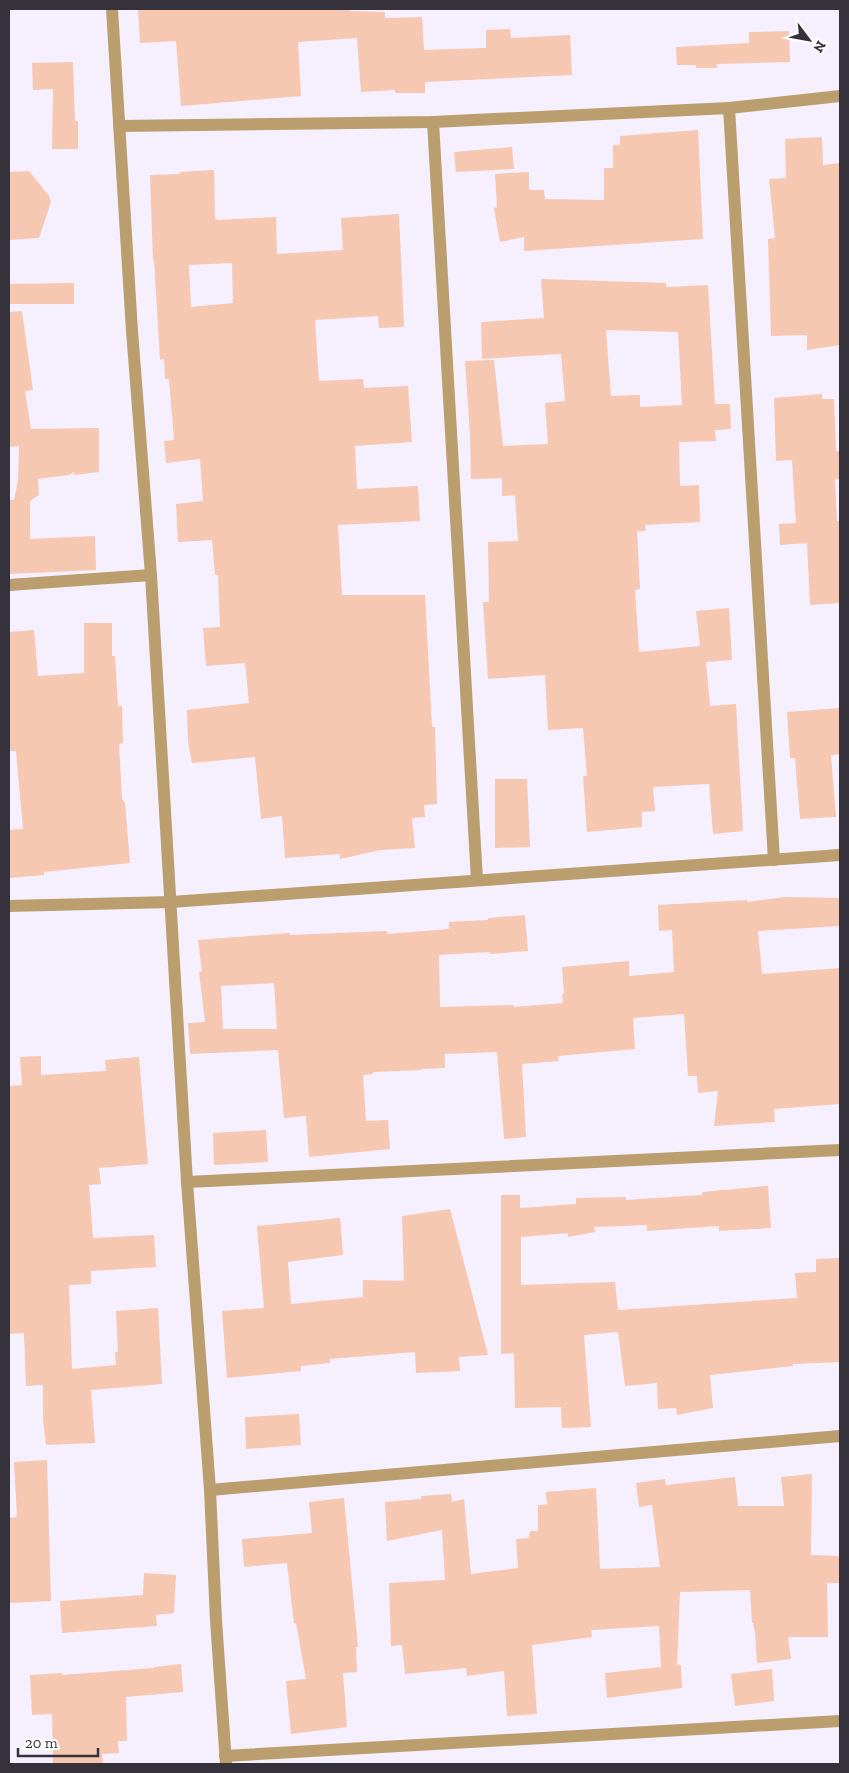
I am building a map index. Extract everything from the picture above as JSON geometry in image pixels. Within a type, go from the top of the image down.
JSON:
[{"type":"street","points":[[112,9],[171,902],[187,1182],[210,1490],[216,1620],[226,1760],[840,1721]]},
{"type":"street","points":[[119,126],[433,122],[729,108],[840,96]]},
{"type":"street","points":[[729,108],[774,860]]},
{"type":"street","points":[[433,122],[477,880]]},
{"type":"street","points":[[9,585],[150,575]]},
{"type":"street","points":[[9,906],[171,902],[840,855]]},
{"type":"street","points":[[187,1182],[840,1150]]},
{"type":"street","points":[[210,1490],[840,1436]]},
{"type":"building","points":[[138,9],[348,9],[349,11],[385,12],[385,18],[422,17],[424,50],[486,48],[486,30],[510,29],[511,38],[570,35],[572,75],[425,82],[425,93],[395,93],[395,90],[361,92],[357,38],[298,42],[301,96],[181,106],[176,41],[140,43]]},
{"type":"building","points":[[789,31],[790,62],[717,64],[717,68],[696,68],[696,65],[677,65],[676,47],[749,43],[749,32]]},
{"type":"building","points":[[73,62],[75,121],[78,121],[78,149],[52,149],[53,89],[33,90],[32,63]]},
{"type":"building","points":[[698,130],[703,239],[524,251],[524,237],[500,242],[494,208],[497,207],[495,174],[529,172],[529,190],[544,190],[545,199],[604,200],[604,168],[613,168],[613,145],[620,145],[620,136]]},
{"type":"building","points":[[822,137],[823,165],[840,163],[840,345],[807,350],[807,335],[771,336],[768,239],[775,238],[769,179],[786,178],[785,139]]},
{"type":"building","points":[[512,147],[514,169],[456,172],[454,152]]},
{"type":"building","points":[[214,170],[215,218],[217,220],[276,217],[277,254],[343,250],[341,218],[399,214],[404,327],[379,328],[378,316],[315,320],[319,381],[363,379],[364,388],[408,386],[412,442],[355,446],[357,489],[418,486],[420,521],[338,525],[342,595],[425,595],[432,727],[435,727],[437,804],[424,805],[425,817],[412,818],[415,848],[380,850],[340,859],[340,854],[285,858],[282,816],[261,819],[255,757],[192,763],[188,742],[187,710],[249,703],[245,663],[206,666],[203,628],[220,627],[218,575],[215,575],[212,540],[178,542],[176,504],[203,501],[200,459],[166,463],[164,441],[174,440],[169,379],[165,379],[164,359],[160,360],[153,260],[150,175],[180,174],[180,172]],"holes":[[[232,263],[233,303],[191,307],[189,265]]]},
{"type":"building","points":[[29,171],[49,196],[51,202],[39,238],[9,240],[9,172]]},
{"type":"building","points":[[541,279],[666,283],[666,287],[708,285],[715,404],[730,404],[731,429],[715,430],[716,441],[679,442],[680,486],[699,485],[700,522],[645,525],[646,531],[637,531],[640,589],[635,590],[639,652],[700,646],[696,611],[729,608],[732,660],[706,662],[710,706],[736,704],[743,831],[713,834],[709,784],[653,787],[655,811],[642,812],[642,827],[587,832],[583,776],[587,776],[583,728],[548,730],[545,675],[488,679],[483,602],[489,602],[488,542],[518,541],[515,495],[502,496],[502,478],[471,479],[465,361],[494,360],[503,446],[548,444],[545,403],[565,401],[561,354],[482,359],[481,322],[544,318]],"holes":[[[606,330],[678,332],[682,405],[640,407],[640,395],[611,396]]]},
{"type":"building","points":[[74,283],[74,304],[9,304],[9,284]]},
{"type":"building","points":[[22,311],[33,390],[25,391],[31,429],[99,428],[99,472],[74,475],[74,472],[69,475],[38,479],[39,495],[30,501],[30,539],[95,536],[96,570],[9,574],[9,500],[14,500],[18,481],[19,446],[9,447],[9,312]]},
{"type":"building","points":[[822,394],[822,399],[834,399],[836,451],[840,451],[840,479],[835,479],[837,521],[840,521],[840,603],[810,605],[807,543],[780,545],[779,524],[796,523],[792,460],[776,461],[774,398]]},
{"type":"building","points":[[84,623],[112,623],[112,656],[115,656],[118,706],[122,706],[123,743],[119,744],[122,799],[125,803],[130,863],[44,872],[44,875],[9,878],[9,830],[23,829],[16,751],[9,751],[9,632],[34,630],[38,676],[84,673]]},
{"type":"building","points":[[840,708],[840,754],[831,755],[836,817],[800,819],[795,758],[790,758],[787,712]]},
{"type":"building","points":[[495,779],[527,779],[530,847],[495,848]]},
{"type":"building","points":[[785,897],[840,898],[840,926],[758,931],[762,974],[840,968],[840,1104],[774,1109],[775,1122],[714,1126],[718,1091],[698,1093],[697,1076],[688,1076],[684,1014],[633,1018],[635,1049],[558,1056],[559,1061],[522,1064],[526,1137],[504,1139],[497,1052],[445,1054],[445,1068],[373,1072],[373,1074],[363,1075],[366,1121],[388,1120],[390,1149],[309,1157],[306,1116],[284,1118],[278,1050],[190,1054],[188,1023],[205,1022],[199,972],[202,971],[198,940],[290,933],[290,935],[387,931],[387,934],[449,929],[449,922],[488,920],[488,918],[525,915],[528,951],[439,955],[440,1007],[514,1005],[514,1007],[563,1003],[562,967],[629,961],[629,976],[674,972],[672,930],[659,931],[658,905],[747,900],[747,902]],"holes":[[[274,983],[277,1029],[223,1029],[221,986]]]},
{"type":"building","points":[[41,1056],[41,1075],[106,1071],[105,1060],[139,1057],[148,1164],[99,1168],[101,1184],[89,1185],[93,1238],[154,1235],[156,1267],[91,1271],[91,1284],[69,1285],[72,1369],[116,1365],[115,1352],[118,1352],[116,1311],[158,1308],[162,1384],[91,1390],[95,1443],[46,1445],[43,1419],[43,1385],[26,1386],[24,1333],[9,1334],[10,1086],[22,1085],[20,1057]]},
{"type":"building","points":[[266,1130],[268,1162],[214,1165],[213,1133]]},
{"type":"building","points":[[768,1186],[771,1228],[719,1231],[719,1226],[647,1231],[647,1225],[594,1227],[595,1232],[568,1237],[568,1233],[521,1237],[521,1285],[615,1282],[618,1310],[797,1298],[795,1273],[816,1272],[816,1259],[840,1258],[840,1362],[793,1364],[793,1366],[710,1375],[713,1408],[677,1415],[676,1408],[658,1409],[657,1383],[625,1386],[618,1332],[584,1335],[591,1427],[562,1428],[561,1407],[515,1408],[514,1353],[501,1354],[501,1195],[520,1195],[520,1208],[576,1204],[576,1198],[626,1197],[626,1200],[702,1195],[702,1192]]},
{"type":"building","points":[[450,1209],[488,1355],[459,1357],[460,1371],[416,1373],[415,1352],[330,1359],[330,1363],[301,1366],[301,1371],[227,1378],[222,1311],[264,1308],[257,1226],[340,1218],[343,1255],[288,1262],[291,1304],[363,1297],[363,1280],[404,1281],[402,1216]]},
{"type":"building","points":[[299,1414],[301,1445],[246,1449],[245,1417]]},
{"type":"building","points":[[47,1460],[51,1601],[9,1603],[9,1518],[17,1517],[14,1462]]},
{"type":"building","points":[[812,1474],[811,1555],[840,1556],[840,1583],[827,1583],[828,1637],[788,1637],[791,1659],[757,1663],[750,1590],[680,1592],[677,1665],[681,1665],[682,1688],[607,1698],[605,1673],[661,1667],[659,1626],[591,1630],[592,1637],[532,1645],[537,1714],[507,1716],[504,1671],[467,1676],[466,1668],[405,1674],[402,1645],[391,1646],[389,1583],[445,1580],[442,1530],[387,1541],[385,1502],[421,1499],[421,1496],[451,1494],[452,1502],[464,1499],[471,1574],[518,1568],[516,1539],[529,1538],[530,1531],[538,1531],[538,1505],[547,1505],[546,1492],[596,1488],[600,1569],[660,1567],[652,1505],[639,1507],[636,1483],[665,1479],[666,1485],[735,1477],[738,1506],[784,1506],[781,1477]]},
{"type":"building","points":[[344,1498],[358,1647],[356,1647],[357,1672],[343,1673],[347,1727],[291,1734],[286,1681],[306,1679],[296,1623],[294,1624],[287,1563],[244,1567],[242,1539],[312,1533],[309,1502]]},
{"type":"building","points":[[144,1573],[176,1575],[174,1613],[156,1615],[157,1626],[62,1633],[60,1601],[143,1595]]},
{"type":"building","points":[[181,1664],[183,1692],[126,1697],[127,1741],[118,1741],[119,1753],[102,1754],[103,1763],[53,1763],[52,1714],[32,1715],[30,1675],[62,1673],[62,1675]]},
{"type":"building","points":[[772,1669],[774,1701],[735,1706],[731,1674]]}]
